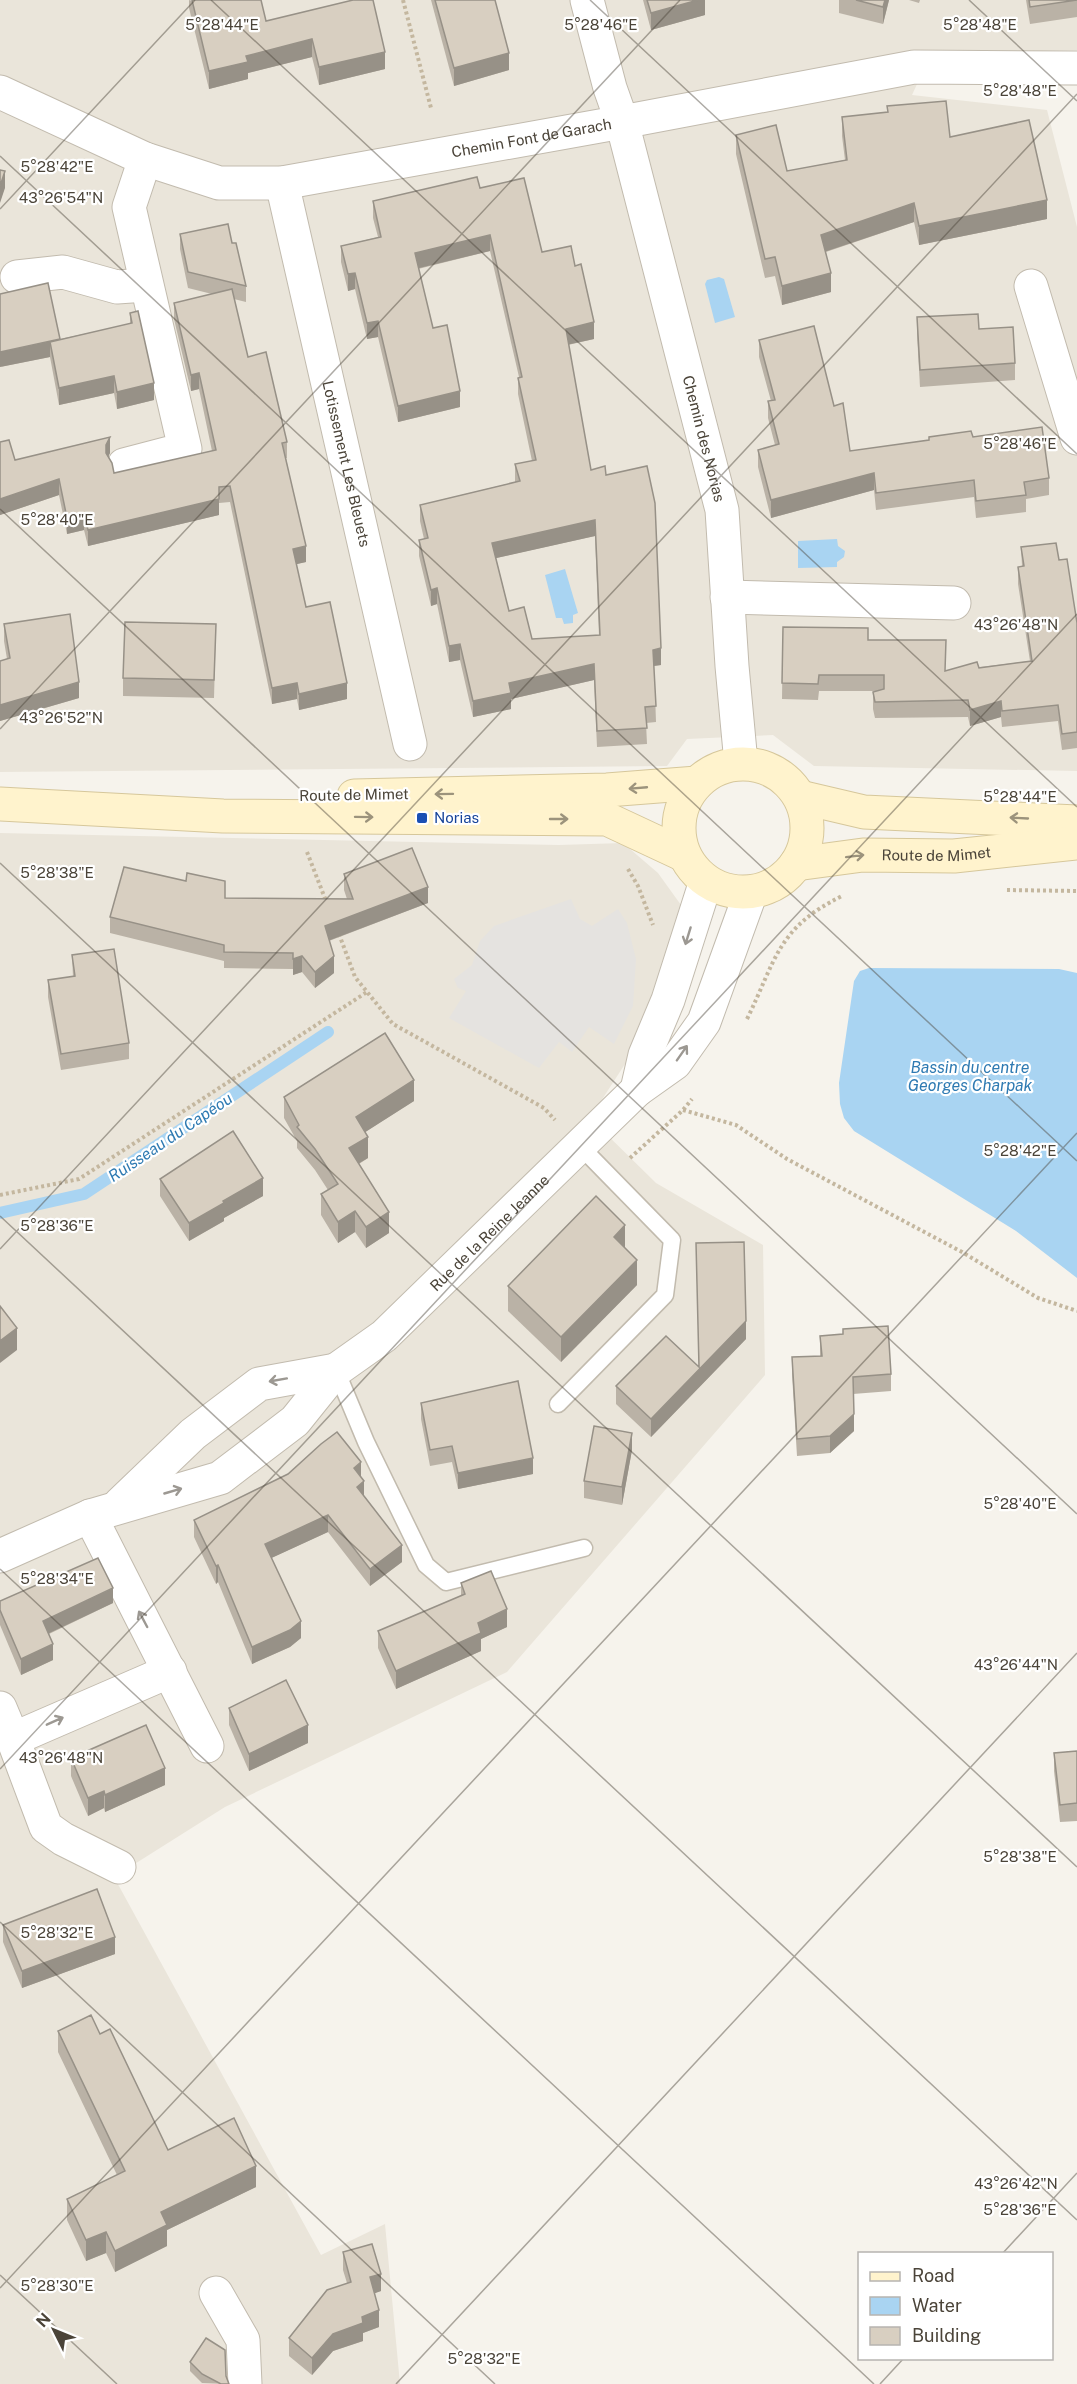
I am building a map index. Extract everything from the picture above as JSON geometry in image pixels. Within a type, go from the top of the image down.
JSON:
[{"type":"street","name":"Chemin des Norias","points":[[587,0],[610,88],[622,122],[722,510],[741,763]]},
{"type":"street","name":"Chemin Font de Garach","points":[[0,92],[145,159],[219,183],[282,183],[914,67],[1077,68]]},
{"type":"street","points":[[124,465],[185,449],[129,207],[145,159]]},
{"type":"street","name":"Lotissement Les Bleuets","points":[[282,183],[410,744]]},
{"type":"street","points":[[17,277],[63,272],[117,287],[146,285]]},
{"type":"street","points":[[1031,286],[1070,392],[1077,438]]},
{"type":"street","points":[[728,597],[954,603]]},
{"type":"street","name":"Route de Mimet","points":[[741,763],[758,765],[775,772],[789,783],[800,797],[806,814],[807,831],[804,848],[796,864],[784,877],[769,887],[751,892],[735,892],[706,881],[693,869],[684,855],[679,836],[679,817],[686,798],[697,783],[710,772],[724,766],[741,763]]},
{"type":"street","name":"Route de Mimet","points":[[6,804],[141,792],[311,797],[608,790],[697,783]]},
{"type":"street","points":[[800,797],[864,812],[1077,822]]},
{"type":"street","name":"Route de Mimet","points":[[6,804],[223,816],[607,819],[684,855]]},
{"type":"street","name":"Route de Mimet","points":[[796,864],[863,855],[954,856],[1077,843]]},
{"type":"street","points":[[637,1090],[645,1054],[668,1000],[706,881]]},
{"type":"street","name":"Rue de la Reine Jeanne","points":[[0,1556],[103,1512],[220,1478],[295,1421],[336,1370],[384,1336],[637,1090],[675,1064],[704,1022],[751,892]]},
{"type":"street","name":"Rue de la Reine Jeanne","points":[[103,1512],[194,1434],[259,1384],[336,1370]]},
{"type":"street","points":[[194,1434],[220,1478]]},
{"type":"street","points":[[103,1512],[170,1671],[207,1746]]},
{"type":"street","points":[[13,1739],[170,1671]]},
{"type":"street","points":[[0,1708],[46,1827],[63,1839],[119,1867]]},
{"type":"street","points":[[216,2293],[243,2340],[245,2384]]},
{"type":"lane","points":[[558,1404],[665,1296],[672,1240],[580,1146]]},
{"type":"lane","points":[[336,1370],[366,1442],[426,1565],[446,1582],[584,1548]]},
{"type":"path","points":[[403,0],[431,108]]},
{"type":"path","points":[[299,815],[304,845],[330,911]]},
{"type":"path","points":[[622,862],[638,886],[656,935],[687,941]]},
{"type":"path","points":[[997,890],[1077,891]]},
{"type":"path","points":[[744,1024],[782,944],[809,915],[851,892]]},
{"type":"path","points":[[338,933],[355,977],[393,1024],[544,1108],[580,1146]]},
{"type":"path","points":[[0,1195],[78,1179],[367,992]]},
{"type":"path","points":[[610,1177],[683,1110],[698,1091]]},
{"type":"path","points":[[683,1110],[736,1125],[787,1159],[962,1252],[1038,1298],[1077,1311]]},
{"type":"shaded area","points":[[0,0],[1077,0],[1077,50],[931,54],[912,95],[1047,110],[1077,227],[1077,771],[814,766],[773,735],[687,739],[667,766],[0,772]]},
{"type":"shaded area","points":[[0,833],[559,845],[623,843],[658,873],[686,912],[636,1047],[590,1118],[656,1183],[763,1245],[765,1375],[507,1672],[225,1807],[114,1877],[321,2255],[385,2224],[400,2384],[0,2384]]},
{"type":"shaded area","points":[[571,899],[580,919],[592,926],[618,909],[627,923],[636,959],[633,1006],[614,1044],[589,1027],[572,1052],[559,1042],[539,1068],[449,1018],[466,991],[458,988],[454,979],[472,965],[480,941],[494,926]]},
{"type":"water","points":[[719,277],[724,279],[735,317],[715,323],[705,284],[707,280]]},
{"type":"water","points":[[837,539],[838,546],[845,551],[844,557],[837,562],[837,567],[798,568],[798,541]]},
{"type":"water","points":[[565,569],[578,613],[573,615],[573,623],[564,624],[562,618],[556,618],[545,575]]},
{"type":"water","name":"Bassin du centre Georges Charpak","points":[[869,968],[1059,969],[1077,973],[1077,1278],[1016,1231],[854,1131],[844,1118],[840,1104],[839,1083],[854,981],[860,971]]},
{"type":"building","points":[[192,0],[261,0],[266,21],[353,0],[373,0],[385,52],[319,67],[312,39],[246,56],[248,62],[209,71]]},
{"type":"building","points":[[435,0],[495,0],[509,53],[454,68]]},
{"type":"building","points":[[647,0],[698,0],[651,13]]},
{"type":"building","points":[[856,0],[885,0],[883,7]]},
{"type":"building","points":[[1029,0],[1077,0],[1030,7]]},
{"type":"building","points":[[946,101],[950,137],[1029,120],[1047,200],[919,226],[914,203],[821,235],[831,273],[782,286],[775,257],[765,259],[736,135],[776,125],[787,171],[847,160],[842,117],[888,112],[887,106]]},
{"type":"building","points":[[0,170],[5,171],[0,186]]},
{"type":"building","points":[[477,177],[480,188],[524,178],[542,252],[571,246],[575,266],[581,264],[594,322],[566,329],[591,470],[605,466],[606,475],[647,466],[655,503],[661,648],[653,650],[656,706],[645,707],[647,728],[597,731],[594,664],[509,683],[511,693],[473,701],[460,644],[449,646],[437,588],[431,590],[419,540],[428,538],[420,505],[520,481],[515,464],[536,460],[518,378],[522,377],[490,235],[415,253],[433,328],[447,325],[460,391],[398,406],[378,321],[367,323],[355,273],[348,274],[341,246],[381,237],[373,201]],"holes":[[[595,520],[600,635],[532,639],[524,607],[509,611],[492,543]]]},
{"type":"building","points":[[228,224],[232,243],[236,243],[246,286],[188,272],[180,234]]},
{"type":"building","points":[[48,283],[60,339],[0,352],[0,294]]},
{"type":"building","points":[[232,289],[248,357],[266,352],[287,442],[282,443],[306,546],[293,549],[306,607],[330,602],[347,683],[299,694],[297,683],[272,688],[230,486],[219,487],[219,499],[88,530],[84,513],[67,518],[59,479],[0,499],[0,442],[9,440],[15,460],[110,437],[106,445],[106,453],[112,463],[114,473],[216,450],[199,373],[191,375],[174,303]]},
{"type":"building","points":[[138,311],[154,383],[117,392],[114,376],[59,388],[50,342],[132,323],[130,313]]},
{"type":"building","points":[[978,314],[979,329],[1013,327],[1015,363],[920,370],[917,317]]},
{"type":"building","points":[[814,326],[834,406],[843,403],[850,451],[929,440],[929,437],[971,431],[973,437],[1042,427],[1049,478],[1024,482],[1026,495],[976,501],[974,480],[876,493],[874,473],[771,500],[758,450],[779,444],[768,401],[775,400],[759,340]]},
{"type":"building","points":[[1056,543],[1059,560],[1067,559],[1077,623],[1077,732],[1062,734],[1058,705],[1002,711],[1001,701],[970,710],[968,700],[875,702],[873,692],[884,689],[884,675],[819,675],[818,684],[782,683],[783,627],[868,628],[868,640],[946,640],[945,671],[977,662],[979,668],[1032,661],[1018,567],[1024,566],[1021,547]]},
{"type":"building","points":[[70,614],[79,682],[0,705],[0,661],[10,658],[4,624]]},
{"type":"building","points":[[125,622],[216,624],[214,680],[123,678]]},
{"type":"building","points":[[412,848],[428,887],[325,926],[334,956],[315,972],[302,956],[293,959],[293,953],[224,952],[224,945],[110,917],[124,867],[186,881],[187,873],[225,881],[225,898],[353,899],[344,874]]},
{"type":"building","points":[[114,949],[129,1043],[61,1054],[48,980],[75,976],[72,955]]},
{"type":"building","points":[[385,1033],[414,1080],[356,1117],[368,1137],[349,1148],[389,1212],[366,1227],[355,1211],[338,1222],[321,1194],[338,1184],[297,1127],[299,1125],[284,1097]]},
{"type":"building","points":[[233,1131],[263,1178],[189,1223],[160,1179]]},
{"type":"building","points":[[596,1196],[625,1225],[614,1237],[637,1260],[561,1337],[508,1286]]},
{"type":"building","points":[[744,1242],[746,1321],[651,1419],[616,1386],[666,1336],[699,1367],[696,1243]]},
{"type":"building","points":[[0,1306],[17,1328],[0,1341]]},
{"type":"building","points":[[888,1326],[891,1374],[853,1377],[854,1414],[830,1436],[797,1439],[792,1357],[822,1356],[820,1336],[843,1334],[843,1329]]},
{"type":"building","points":[[518,1381],[533,1458],[458,1473],[452,1446],[430,1450],[421,1403]]},
{"type":"building","points":[[594,1426],[632,1433],[622,1487],[584,1481]]},
{"type":"building","points":[[337,1432],[361,1462],[354,1468],[364,1481],[357,1487],[402,1545],[370,1569],[328,1515],[265,1544],[301,1621],[290,1630],[252,1647],[218,1565],[216,1566],[194,1520],[288,1474]]},
{"type":"building","points":[[98,1558],[113,1588],[43,1621],[53,1644],[21,1659],[0,1610],[0,1601]]},
{"type":"building","points":[[491,1571],[507,1609],[478,1623],[481,1633],[396,1671],[378,1631],[465,1594],[461,1583]]},
{"type":"building","points":[[286,1680],[308,1725],[249,1754],[229,1708]]},
{"type":"building","points":[[146,1725],[165,1768],[105,1795],[104,1791],[88,1798],[71,1758]]},
{"type":"building","points":[[1077,1751],[1077,1803],[1060,1805],[1054,1753]]},
{"type":"building","points":[[97,1889],[115,1937],[22,1971],[3,1925]]},
{"type":"building","points":[[91,2015],[100,2034],[110,2029],[168,2150],[234,2118],[256,2166],[161,2212],[167,2225],[115,2251],[106,2232],[86,2240],[67,2199],[125,2171],[58,2031]]},
{"type":"building","points":[[372,2244],[381,2274],[370,2277],[379,2310],[362,2317],[363,2323],[333,2334],[312,2358],[289,2338],[327,2290],[351,2282],[343,2252]]},
{"type":"building","points":[[206,2338],[225,2350],[226,2376],[229,2384],[221,2384],[202,2374],[190,2362]]},
{"type":"waterway","name":"Ruisseau du Capéou","points":[[0,1213],[84,1194],[328,1032]]},
{"type":"place","name":"Norias","points":[[422,818]]}]
